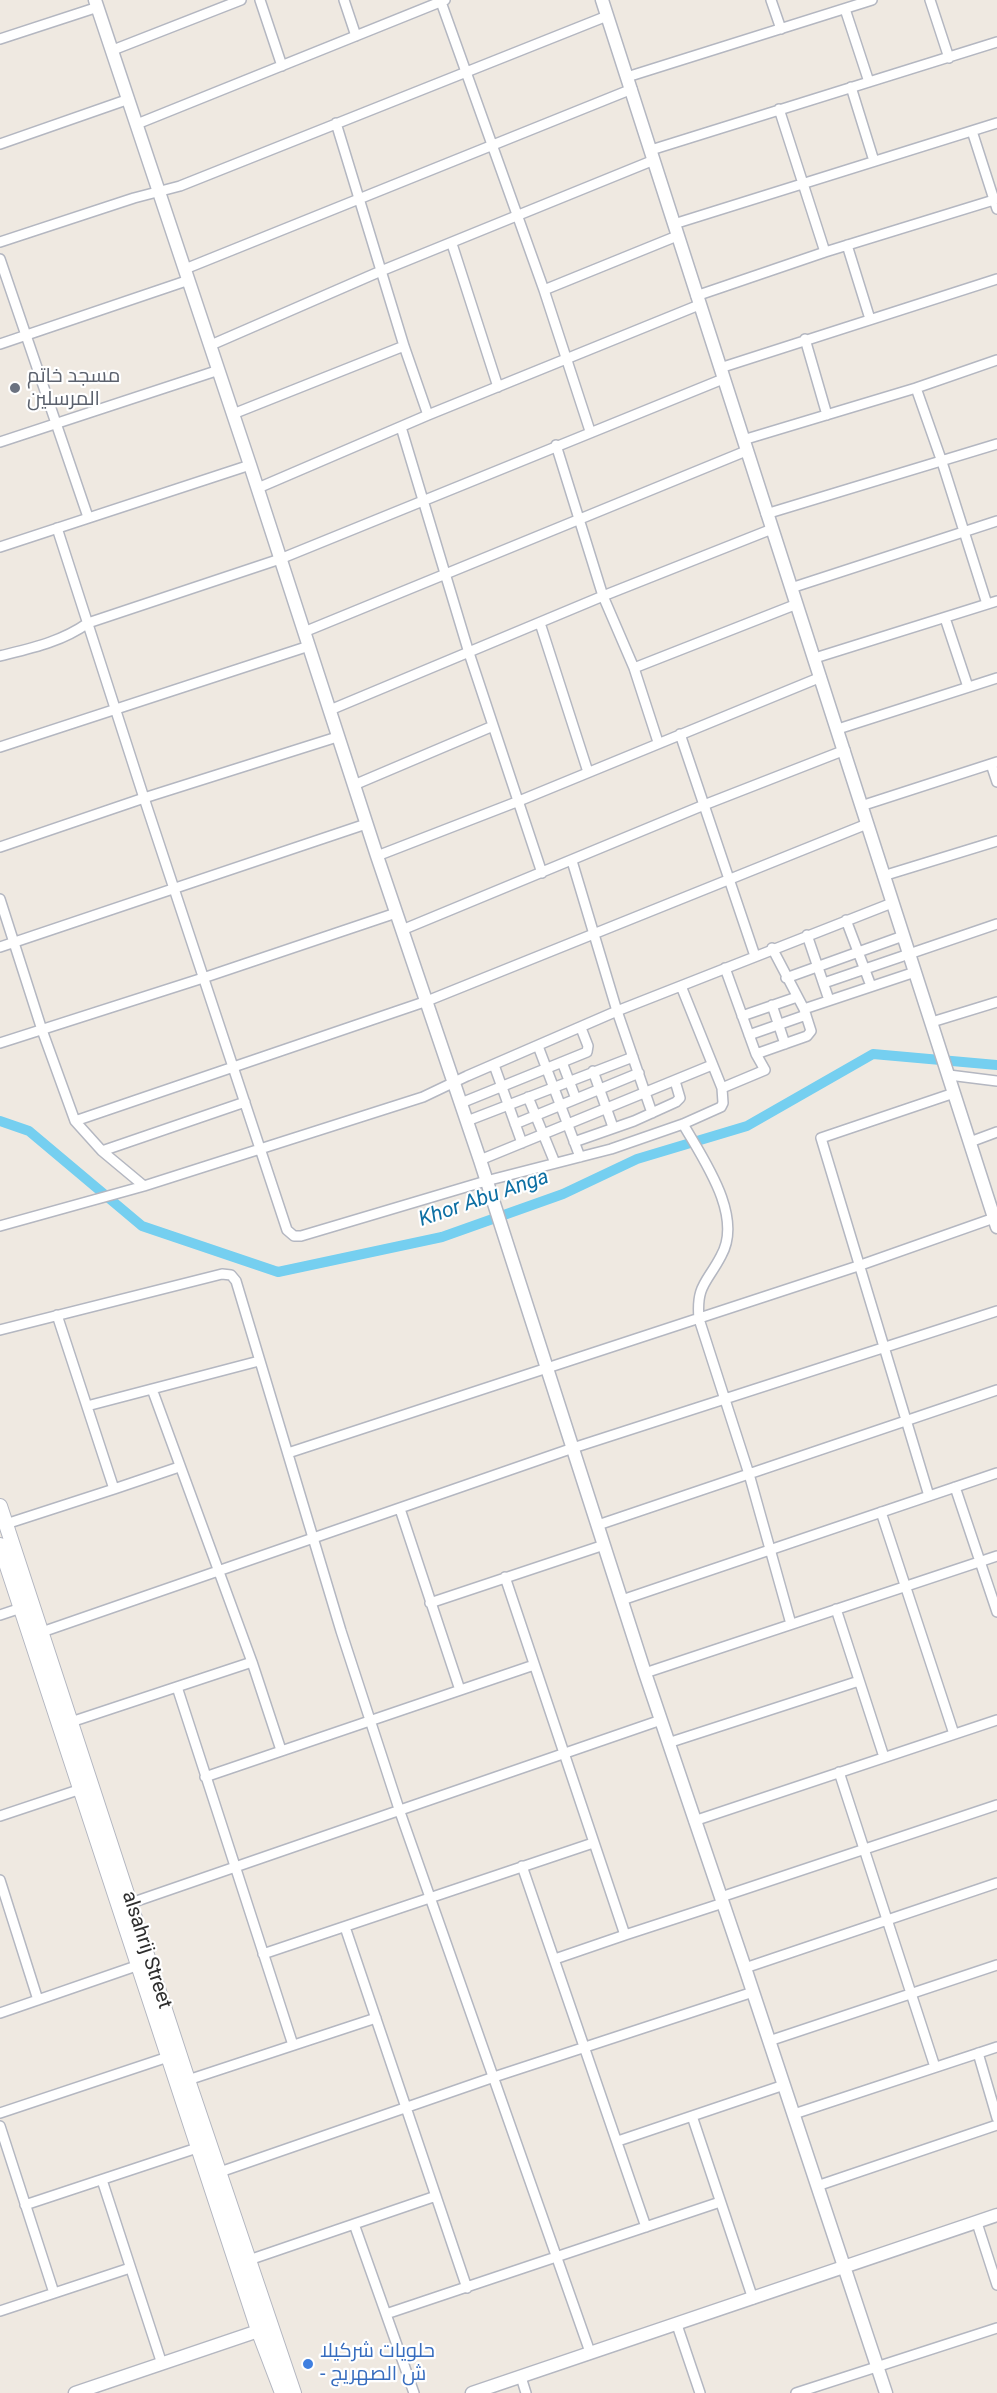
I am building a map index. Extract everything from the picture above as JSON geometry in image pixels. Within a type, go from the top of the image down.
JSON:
[{"type":"main road","name":"alsahrij Street","points":[[0,1506],[249,2260],[282,2393]]},
{"type":"main road","name":"alsahrij Street","points":[[0,1545],[168,2057],[265,2328],[294,2393]]},
{"type":"street","points":[[113,50],[241,0]]},
{"type":"street","points":[[260,0],[282,66]]},
{"type":"street","points":[[344,0],[356,36]]},
{"type":"street","points":[[771,0],[782,29]]},
{"type":"street","points":[[627,76],[872,0]]},
{"type":"street","points":[[930,0],[949,58]]},
{"type":"street","points":[[137,124],[356,36],[423,4],[443,1],[568,360],[590,431]]},
{"type":"street","points":[[288,1453],[996,1220],[883,876],[845,750],[766,514],[607,16],[605,1]]},
{"type":"street","points":[[0,39],[96,3],[211,345],[366,824],[480,1160],[668,1743],[746,1968],[886,2393]]},
{"type":"street","points":[[845,9],[869,82]]},
{"type":"street","points":[[0,242],[134,198],[180,186],[607,16]]},
{"type":"street","points":[[211,345],[452,244],[652,155],[779,109],[997,42]]},
{"type":"street","points":[[851,87],[874,161]]},
{"type":"street","points":[[0,344],[187,274],[360,200],[632,89]]},
{"type":"street","points":[[0,144],[129,99]]},
{"type":"street","points":[[779,109],[825,252]]},
{"type":"street","points":[[336,123],[381,272],[428,415]]},
{"type":"street","points":[[544,290],[675,230],[803,183],[997,123]]},
{"type":"street","points":[[258,488],[428,415],[568,360],[698,301],[825,252],[996,202],[972,131]]},
{"type":"street","points":[[452,244],[498,387]]},
{"type":"street","points":[[848,245],[870,319]]},
{"type":"street","points":[[0,259],[88,517]]},
{"type":"street","points":[[0,656],[62,639],[88,623],[280,559],[805,339],[997,279]]},
{"type":"street","points":[[805,339],[827,415]]},
{"type":"street","points":[[233,414],[404,345]]},
{"type":"street","points":[[304,632],[579,520],[745,446],[827,415],[997,360]]},
{"type":"street","points":[[0,442],[219,370]]},
{"type":"street","points":[[916,388],[987,604]]},
{"type":"street","points":[[401,427],[444,575],[542,873]]},
{"type":"street","points":[[766,514],[997,444]]},
{"type":"street","points":[[556,445],[603,596],[616,621],[658,742]]},
{"type":"street","points":[[0,547],[250,465]]},
{"type":"street","points":[[791,588],[997,521]]},
{"type":"street","points":[[57,528],[232,1066],[287,1230],[294,1236],[486,1181],[580,1157],[683,1124],[721,1107],[724,1097],[722,1088],[681,986]]},
{"type":"street","points":[[330,710],[603,596],[772,529]]},
{"type":"street","points":[[815,658],[997,601]]},
{"type":"street","points":[[634,669],[797,604]]},
{"type":"street","points":[[945,618],[968,687]]},
{"type":"street","points":[[540,623],[588,772]]},
{"type":"street","points":[[0,747],[309,646]]},
{"type":"street","points":[[377,856],[519,801],[821,677]]},
{"type":"street","points":[[838,729],[997,678]]},
{"type":"street","points":[[354,785],[493,726]]},
{"type":"street","points":[[680,734],[755,956]]},
{"type":"street","points":[[0,847],[144,798],[338,737]]},
{"type":"street","points":[[402,930],[704,805],[845,750]]},
{"type":"street","points":[[861,806],[994,763],[997,782]]},
{"type":"street","points":[[0,947],[366,824]]},
{"type":"street","points":[[75,1121],[427,1001],[867,824]]},
{"type":"street","points":[[883,876],[997,841]]},
{"type":"street","points":[[572,861],[617,1011],[652,1113]]},
{"type":"street","points":[[0,899],[42,1030],[75,1121],[102,1151],[144,1186]]},
{"type":"street","points":[[0,1226],[144,1186],[423,1097],[617,1011],[772,948],[892,903]]},
{"type":"street","points":[[0,1043],[203,978],[396,912]]},
{"type":"street","points":[[846,920],[871,986]]},
{"type":"street","points":[[824,983],[909,952],[997,924]]},
{"type":"street","points":[[807,935],[829,1000]]},
{"type":"street","points":[[786,978],[903,936]]},
{"type":"street","points":[[756,1054],[809,1034],[811,1028],[772,948]]},
{"type":"street","points":[[722,1088],[765,1070],[756,1054],[724,969]]},
{"type":"street","points":[[749,1035],[779,1025],[829,1000],[915,972]]},
{"type":"street","points":[[742,1016],[797,997]]},
{"type":"street","points":[[932,1022],[996,1003]]},
{"type":"street","points":[[772,1005],[785,1044]]},
{"type":"street","points":[[461,1103],[578,1056],[589,1049],[581,1028]]},
{"type":"street","points":[[538,1046],[580,1157]]},
{"type":"street","points":[[578,1056],[600,1089],[613,1127]]},
{"type":"street","points":[[467,1121],[633,1057]]},
{"type":"street","points":[[562,1062],[576,1099]]},
{"type":"street","points":[[494,1065],[522,1143]]},
{"type":"street","points":[[480,1160],[607,1110],[712,1065]]},
{"type":"street","points":[[515,1124],[639,1073]]},
{"type":"street","points":[[949,1075],[997,1081]]},
{"type":"street","points":[[574,1142],[678,1101],[675,1081]]},
{"type":"street","points":[[929,1496],[821,1138],[954,1093]]},
{"type":"street","points":[[528,1098],[555,1163]]},
{"type":"street","points":[[102,1151],[245,1102]]},
{"type":"street","points":[[627,1123],[632,1141]]},
{"type":"street","points":[[683,1124],[720,1194],[729,1228],[728,1241],[722,1256],[698,1293],[699,1319],[749,1474],[791,1624]]},
{"type":"street","points":[[970,1143],[997,1132]]},
{"type":"street","points":[[0,1330],[222,1274],[231,1275],[236,1281],[359,1688],[372,1720],[400,1812],[590,2352]]},
{"type":"street","points":[[42,1632],[573,1448],[997,1311]]},
{"type":"street","points":[[57,1315],[114,1489]]},
{"type":"street","points":[[87,1406],[259,1361]]},
{"type":"street","points":[[152,1389],[252,1662],[281,1750]]},
{"type":"street","points":[[598,1525],[997,1390]]},
{"type":"street","points":[[6,1524],[179,1467]]},
{"type":"street","points":[[622,1600],[997,1473]]},
{"type":"street","points":[[955,1487],[997,1612]]},
{"type":"street","points":[[400,1509],[460,1690]]},
{"type":"street","points":[[881,1512],[954,1734]]},
{"type":"street","points":[[430,1603],[604,1545]]},
{"type":"street","points":[[645,1672],[997,1556]]},
{"type":"street","points":[[505,1577],[625,1935]]},
{"type":"street","points":[[0,1615],[21,1608]]},
{"type":"street","points":[[836,1609],[884,1756]]},
{"type":"street","points":[[71,1722],[252,1662]]},
{"type":"street","points":[[205,1777],[534,1665]]},
{"type":"street","points":[[668,1743],[859,1681]]},
{"type":"street","points":[[177,1687],[292,2045]]},
{"type":"street","points":[[131,1903],[661,1720]]},
{"type":"street","points":[[694,1821],[997,1720]]},
{"type":"street","points":[[839,1772],[866,1849],[935,2067]]},
{"type":"street","points":[[0,1816],[81,1789]]},
{"type":"street","points":[[555,1959],[997,1805]]},
{"type":"street","points":[[263,1954],[593,1843]]},
{"type":"street","points":[[522,1866],[646,2227]]},
{"type":"street","points":[[0,1880],[38,2000]]},
{"type":"street","points":[[746,1968],[997,1883]]},
{"type":"street","points":[[0,1915],[10,1912]]},
{"type":"street","points":[[345,1927],[467,2288]]},
{"type":"street","points":[[0,2013],[139,1965]]},
{"type":"street","points":[[769,2041],[997,1965]]},
{"type":"street","points":[[220,2172],[494,2077],[753,1992]]},
{"type":"street","points":[[188,2080],[376,2018]]},
{"type":"street","points":[[794,2114],[997,2047]]},
{"type":"street","points":[[978,2053],[997,2118]]},
{"type":"street","points":[[0,2113],[168,2057]]},
{"type":"street","points":[[618,2141],[784,2085]]},
{"type":"street","points":[[692,2116],[753,2299]]},
{"type":"street","points":[[817,2186],[997,2125]]},
{"type":"street","points":[[0,2127],[54,2293]]},
{"type":"street","points":[[26,2205],[200,2147]]},
{"type":"street","points":[[102,2180],[162,2364]]},
{"type":"street","points":[[249,2260],[436,2196]]},
{"type":"street","points":[[386,2314],[720,2202]]},
{"type":"street","points":[[472,2393],[997,2216]]},
{"type":"street","points":[[977,2223],[997,2285]]},
{"type":"street","points":[[354,2224],[414,2393]]},
{"type":"street","points":[[0,2311],[130,2268]]},
{"type":"street","points":[[677,2325],[700,2393]]},
{"type":"street","points":[[75,2393],[265,2328]]},
{"type":"street","points":[[796,2393],[997,2328]]},
{"type":"street","points":[[521,2377],[526,2393]]},
{"type":"waterway","name":"Khor Abu Anga","points":[[0,1121],[29,1131],[142,1226],[278,1272],[442,1237],[563,1194],[637,1159],[747,1126],[873,1054],[997,1065]]},
{"type":"place","name":"مسجد خاتم المرسلين","points":[[15,388]]},
{"type":"place","name":"حلويات شركيلا - ش الصهريج","points":[[308,2364]]}]
